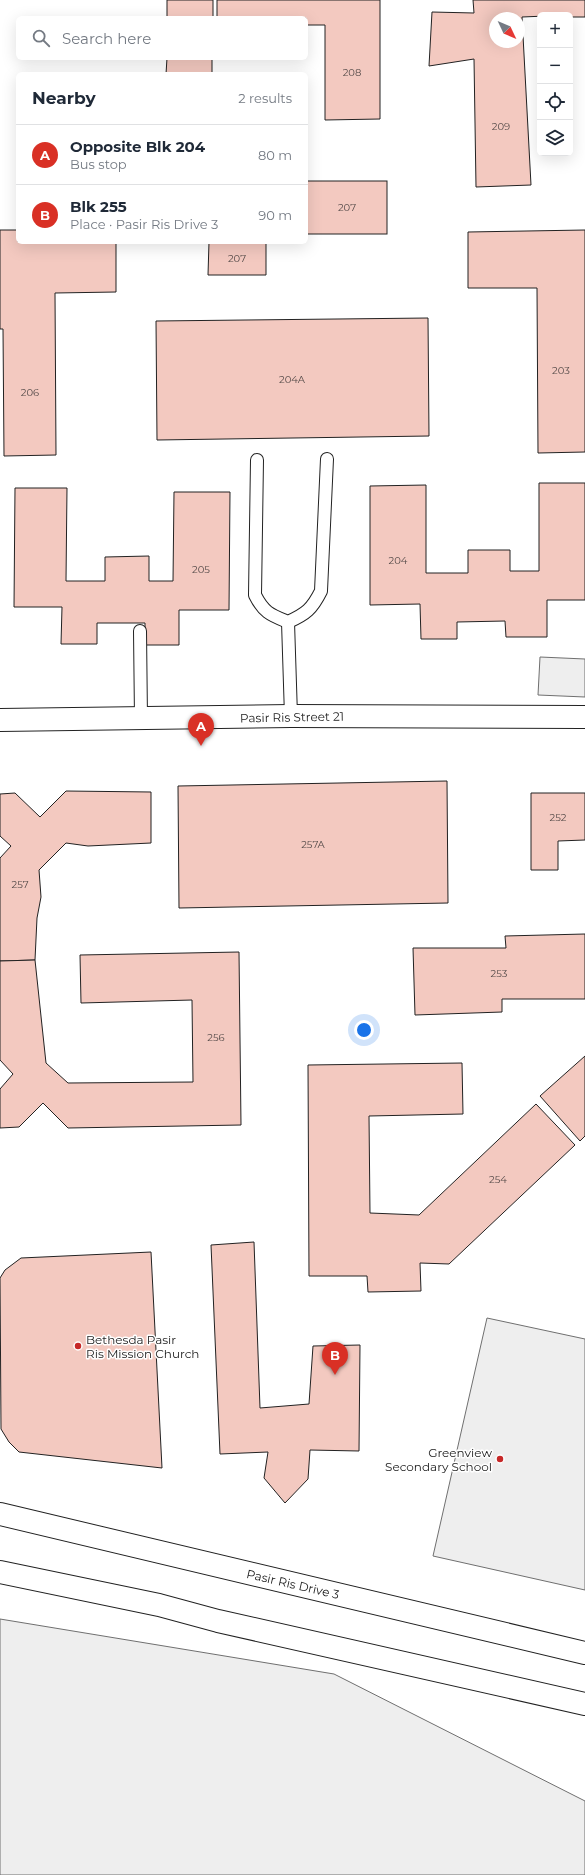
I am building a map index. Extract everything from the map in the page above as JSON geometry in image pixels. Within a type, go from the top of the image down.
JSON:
[{"type":"main road","name":"Pasir Ris Street 21","points":[[0,720],[291,716],[585,717]]},
{"type":"main road","name":"Pasir Ris Drive 3","points":[[0,1514],[585,1653]]},
{"type":"main road","points":[[6,1576],[158,1605],[218,1621],[585,1704]]},
{"type":"lane","points":[[257,460],[255,595],[261,607],[269,615],[288,622],[305,614],[314,604],[321,592],[327,459]]},
{"type":"lane","points":[[288,622],[291,716]]},
{"type":"lane","points":[[140,631],[141,719]]},
{"type":"shaded area","points":[[540,657],[585,659],[585,697],[538,695]]},
{"type":"shaded area","points":[[487,1318],[585,1339],[585,1590],[433,1556]]},
{"type":"shaded area","points":[[0,1619],[334,1674],[585,1801],[585,1875],[0,1875]]},
{"type":"building","points":[[167,0],[213,0],[213,16],[167,16]]},
{"type":"building","points":[[217,0],[380,0],[380,119],[325,120],[325,25],[308,25],[308,16],[217,16]]},
{"type":"building","points":[[473,0],[585,0],[585,17],[573,17],[573,12],[537,12],[537,16],[525,17],[525,12],[489,12],[489,48],[524,48],[531,185],[476,187],[474,59],[429,66],[432,12],[474,13]]},
{"type":"building","points":[[167,60],[212,60],[212,72],[166,72]]},
{"type":"building","points":[[308,181],[387,181],[387,234],[308,234]]},
{"type":"building","points":[[0,230],[16,230],[16,244],[116,244],[116,292],[55,293],[56,455],[4,456],[3,329],[0,329]]},
{"type":"building","points":[[585,230],[585,452],[538,453],[537,288],[468,288],[468,232]]},
{"type":"building","points":[[209,244],[266,244],[266,275],[208,275]]},
{"type":"building","points":[[428,318],[429,436],[157,440],[156,321]]},
{"type":"building","points":[[539,483],[585,483],[585,600],[547,600],[547,637],[506,637],[505,621],[457,622],[457,639],[421,639],[420,604],[370,605],[370,486],[426,485],[426,573],[468,573],[468,550],[510,550],[510,571],[539,571]]},
{"type":"building","points":[[15,488],[67,488],[66,581],[105,581],[105,557],[149,556],[149,581],[173,581],[174,492],[230,492],[229,610],[179,610],[179,645],[145,645],[145,623],[97,623],[97,644],[61,644],[62,607],[14,607]]},
{"type":"building","points":[[447,781],[448,903],[179,908],[178,786]]},
{"type":"building","points":[[66,791],[151,792],[151,843],[88,846],[66,843],[39,870],[41,897],[37,918],[35,960],[0,961],[0,858],[11,846],[0,836],[0,794],[15,793],[40,817]]},
{"type":"building","points":[[531,793],[585,793],[585,840],[558,841],[558,870],[531,870]]},
{"type":"building","points":[[585,934],[585,999],[502,999],[502,1012],[415,1015],[413,948],[506,948],[505,936]]},
{"type":"building","points":[[239,952],[241,1125],[68,1128],[43,1103],[19,1127],[0,1128],[0,1089],[13,1074],[0,1060],[0,961],[35,960],[46,1063],[68,1083],[193,1082],[192,1000],[81,1003],[80,955]]},
{"type":"building","points":[[585,1056],[585,1136],[580,1141],[540,1096]]},
{"type":"building","points":[[462,1063],[463,1114],[369,1116],[370,1213],[419,1215],[536,1104],[575,1145],[449,1264],[420,1263],[421,1291],[368,1292],[367,1276],[309,1276],[308,1065]]},
{"type":"building","points":[[254,1242],[260,1408],[309,1404],[313,1346],[360,1345],[359,1451],[310,1450],[308,1479],[285,1503],[264,1478],[268,1452],[220,1454],[211,1245]]},
{"type":"building","name":"Bethesda Pasir Ris Mission Church","points":[[151,1252],[162,1468],[19,1452],[9,1442],[1,1429],[0,1278],[5,1270],[21,1258]]},
{"type":"place","name":"Opposite Blk 204","points":[[201,746]]},
{"type":"place","name":"Bethesda Pasir Ris Mission Church","points":[[78,1346]]},
{"type":"place","name":"Blk 255","points":[[335,1375]]},
{"type":"place","name":"Greenview Secondary School","points":[[500,1459]]}]
